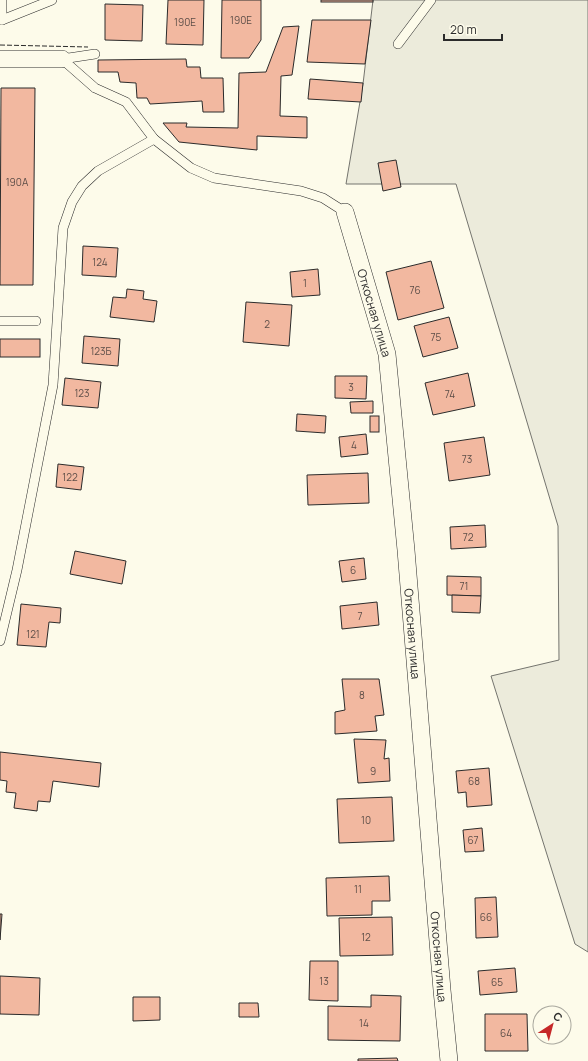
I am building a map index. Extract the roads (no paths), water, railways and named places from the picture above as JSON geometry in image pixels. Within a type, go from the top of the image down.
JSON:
[{"type":"street","points":[[0,59],[62,59]]},
{"type":"street","name":"Откосная улица","points":[[345,212],[387,354],[407,558],[449,1061]]},
{"type":"lane","points":[[2,0],[1,20],[52,0]]},
{"type":"lane","points":[[398,44],[431,0]]},
{"type":"lane","points":[[62,59],[95,54]]},
{"type":"lane","points":[[62,59],[95,88],[126,102],[154,139],[191,168],[214,178],[301,191],[324,198],[345,212]]},
{"type":"lane","points":[[0,641],[17,570],[53,385],[64,228],[72,202],[82,186],[98,171],[154,139]]},
{"type":"lane","points":[[0,321],[36,320]]}]
